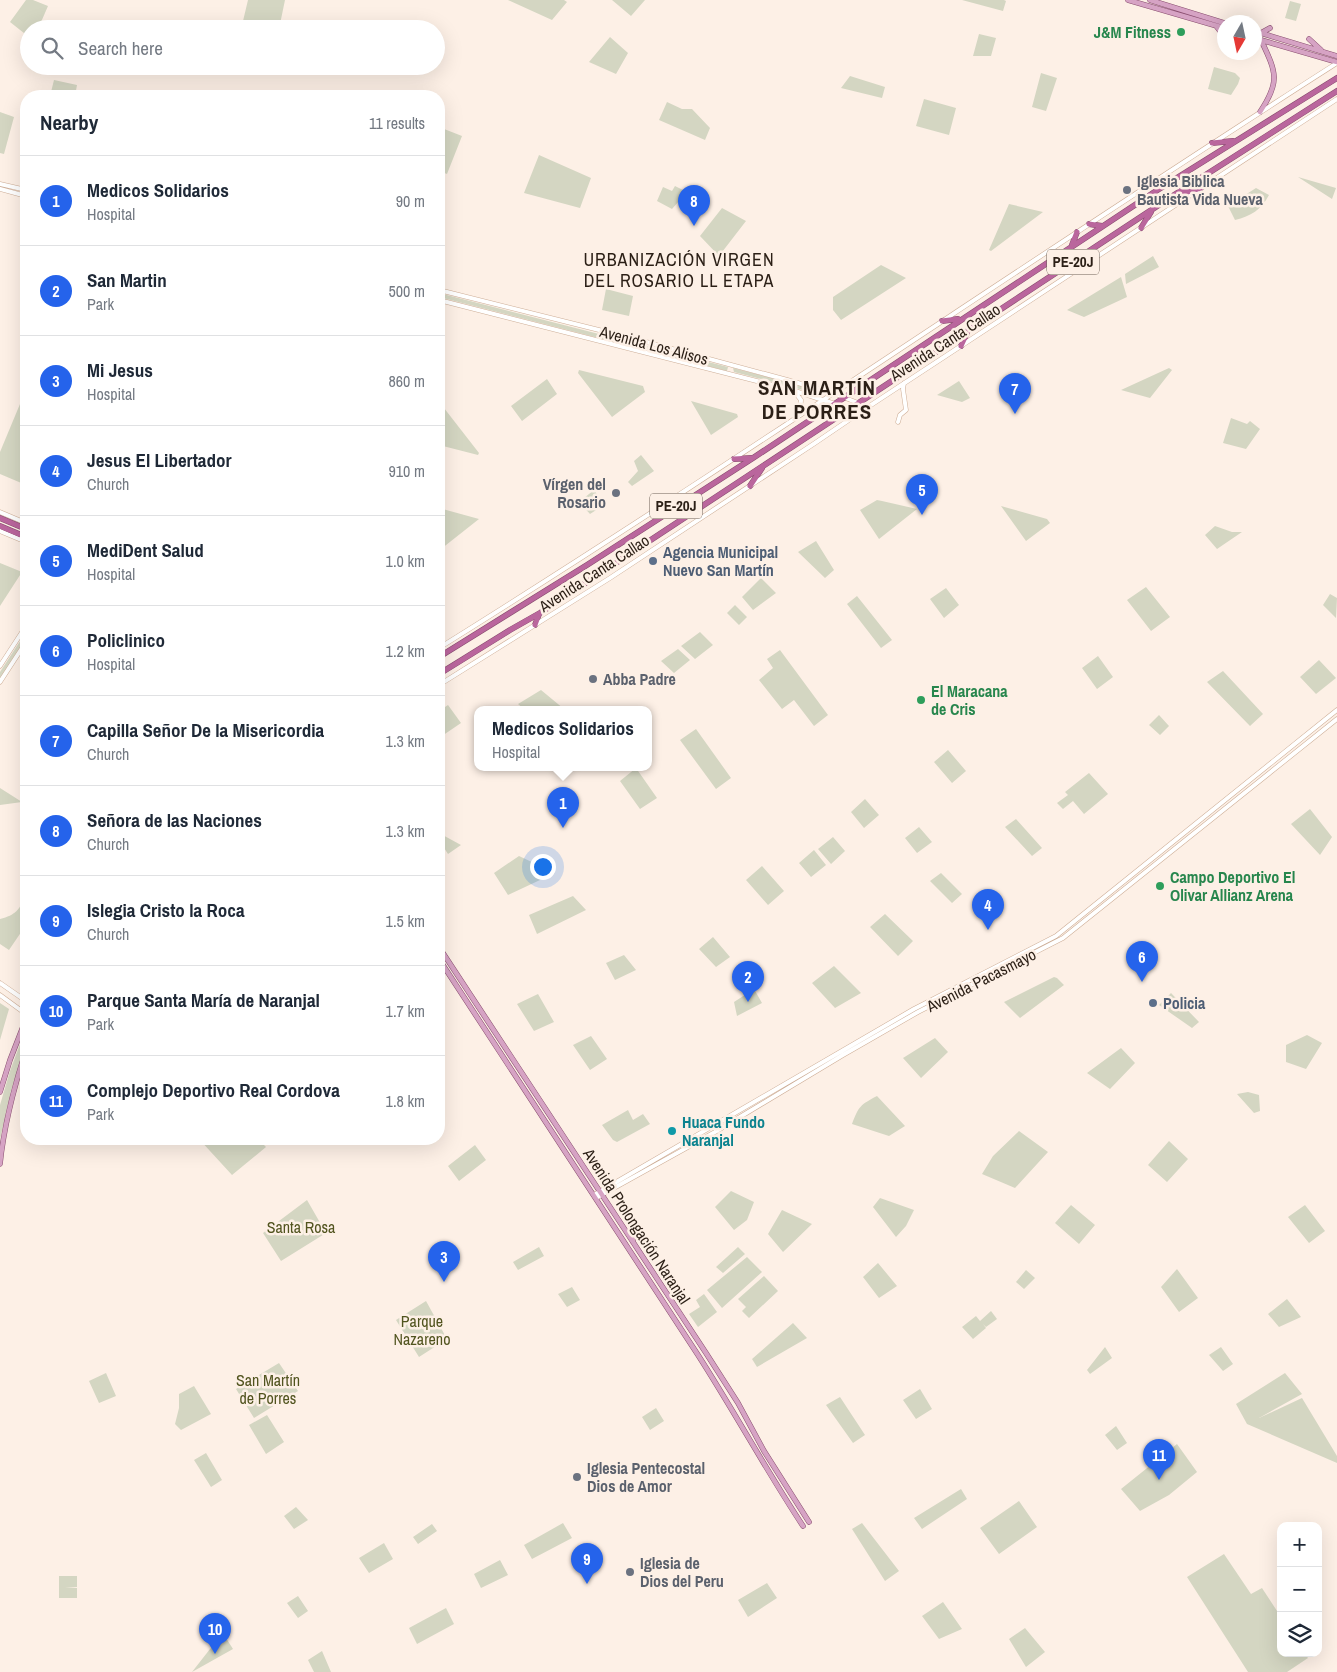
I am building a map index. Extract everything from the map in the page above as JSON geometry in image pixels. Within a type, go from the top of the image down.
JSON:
[{"type":"highway","name":"Avenida Canta Callao","points":[[445,653],[753,458],[1102,226],[1337,78]]},
{"type":"highway","name":"Avenida Canta Callao","points":[[445,670],[540,613],[1171,197],[1337,91]]},
{"type":"highway","points":[[1212,143],[1236,140]]},
{"type":"highway","points":[[1171,197],[1201,188]]},
{"type":"highway","points":[[1141,228],[1152,210]]},
{"type":"highway","points":[[1089,224],[1102,226]]},
{"type":"highway","points":[[1071,247],[1077,232]]},
{"type":"highway","points":[[942,321],[961,319]]},
{"type":"highway","points":[[960,346],[969,331]]},
{"type":"highway","points":[[734,459],[753,458]]},
{"type":"highway","points":[[750,486],[762,467]]},
{"type":"highway","points":[[660,517],[671,500]]},
{"type":"highway","points":[[0,518],[20,526]]},
{"type":"highway","points":[[0,526],[20,534]]},
{"type":"highway","points":[[535,625],[540,613]]},
{"type":"main road","points":[[1128,0],[1216,26]]},
{"type":"main road","points":[[1145,5],[1149,0],[1217,20]]},
{"type":"main road","points":[[1262,32],[1270,28]]},
{"type":"main road","points":[[1262,33],[1337,56]]},
{"type":"main road","points":[[1309,39],[1322,51]]},
{"type":"main road","points":[[1262,40],[1337,62]]},
{"type":"main road","points":[[1260,112],[1268,99],[1274,82],[1274,70],[1262,42]]},
{"type":"main road","name":"Avenida Canta Callao","points":[[445,644],[734,459],[1337,62]]},
{"type":"main road","name":"Avenida Canta Callao","points":[[445,681],[610,578],[960,346],[1337,100]]},
{"type":"main road","points":[[0,184],[20,189]]},
{"type":"main road","points":[[0,190],[20,195]]},
{"type":"main road","name":"Avenida Los Alisos","points":[[445,292],[833,393],[868,407]]},
{"type":"main road","name":"Avenida Los Alisos","points":[[445,302],[730,373],[823,399],[860,412]]},
{"type":"main road","points":[[730,373],[732,366]]},
{"type":"main road","points":[[898,422],[900,415],[906,410],[904,383]]},
{"type":"main road","points":[[820,390],[842,387]]},
{"type":"main road","points":[[792,390],[798,395],[800,400],[800,414]]},
{"type":"main road","points":[[0,512],[20,520]]},
{"type":"main road","points":[[0,531],[20,539]]},
{"type":"main road","points":[[0,666],[20,635]]},
{"type":"main road","points":[[0,682],[20,651]]},
{"type":"main road","name":"Avenida Pacasmayo","points":[[601,1194],[914,1009],[1047,942],[1337,710]]},
{"type":"main road","name":"Avenida Pacasmayo","points":[[595,1197],[715,1132],[843,1054],[918,1012],[1063,938],[1337,719]]},
{"type":"main road","name":"Avenida Prolongación Naranjal","points":[[445,957],[738,1403],[764,1451],[809,1522]]},
{"type":"main road","name":"Avenida Prolongación Naranjal","points":[[445,968],[730,1404],[758,1454],[802,1524]]},
{"type":"main road","points":[[0,983],[20,997]]},
{"type":"main road","points":[[0,995],[20,1010]]},
{"type":"main road","points":[[481,1010],[483,1004]]},
{"type":"main road","points":[[472,1019],[481,1023]]},
{"type":"main road","points":[[0,1092],[20,1034]]},
{"type":"main road","points":[[0,1164],[9,1107],[20,1070]]},
{"type":"main road","points":[[555,1135],[555,1144]]},
{"type":"main road","points":[[578,1158],[586,1161]]},
{"type":"main road","points":[[633,1242],[634,1233]]},
{"type":"main road","points":[[618,1241],[624,1243]]},
{"type":"main road","points":[[686,1323],[693,1326]]},
{"type":"main road","points":[[677,1330],[678,1324]]},
{"type":"main road","points":[[764,1451],[765,1442]]},
{"type":"main road","points":[[750,1450],[758,1454]]},
{"type":"green space","points":[[26,0],[33,0],[48,6],[42,20],[20,20],[20,30],[10,22]]},
{"type":"green space","points":[[248,0],[285,0],[281,20],[243,20]]},
{"type":"green space","points":[[508,0],[564,0],[567,2],[552,20]]},
{"type":"green space","points":[[612,0],[645,0],[631,16]]},
{"type":"green space","points":[[962,0],[1004,0],[1006,1],[1003,11]]},
{"type":"green space","points":[[1290,1],[1301,4],[1296,21],[1285,18]]},
{"type":"green space","points":[[979,34],[996,38],[991,56],[973,56]]},
{"type":"green space","points":[[610,37],[628,53],[616,74],[589,62]]},
{"type":"green space","points":[[1214,67],[1235,73],[1240,78],[1231,95],[1208,89]]},
{"type":"green space","points":[[1041,73],[1057,78],[1046,111],[1032,107]]},
{"type":"green space","points":[[850,76],[885,87],[882,98],[841,88]]},
{"type":"green space","points":[[54,80],[77,85],[76,90],[52,90]]},
{"type":"green space","points":[[924,99],[956,108],[949,135],[916,126]]},
{"type":"green space","points":[[667,102],[682,109],[692,109],[710,128],[705,140],[659,120]]},
{"type":"green space","points":[[0,112],[14,117],[4,154],[0,153]]},
{"type":"green space","points":[[445,129],[462,136],[447,174],[445,173]]},
{"type":"green space","points":[[539,155],[591,178],[580,208],[524,193]]},
{"type":"green space","points":[[1298,177],[1336,188],[1332,199]]},
{"type":"green space","points":[[675,186],[687,192],[672,209],[657,201],[663,187],[672,191]]},
{"type":"green space","points":[[1256,188],[1269,195],[1263,205],[1246,217],[1235,220],[1228,206]]},
{"type":"green space","points":[[1009,204],[1043,212],[991,251],[989,250]]},
{"type":"green space","points":[[722,208],[746,221],[719,256],[700,236]]},
{"type":"green space","points":[[1153,256],[1159,267],[1126,284],[1125,274]]},
{"type":"green space","points":[[881,265],[906,278],[841,320],[833,310],[833,297]]},
{"type":"green space","points":[[1121,277],[1127,297],[1084,317],[1067,310]]},
{"type":"green space","points":[[606,289],[633,296],[629,316],[602,310]]},
{"type":"green space","points":[[445,295],[728,367],[727,371],[445,299]]},
{"type":"green space","points":[[733,368],[826,392],[822,395],[734,372]]},
{"type":"green space","points":[[1169,368],[1172,370],[1150,398],[1121,390]]},
{"type":"green space","points":[[579,370],[643,386],[645,392],[612,417],[578,373]]},
{"type":"green space","points":[[547,379],[557,394],[522,421],[511,406]]},
{"type":"green space","points":[[959,381],[970,398],[962,402],[937,395]]},
{"type":"green space","points":[[691,401],[737,414],[738,417],[711,435]]},
{"type":"green space","points":[[20,404],[20,482],[0,474],[0,452]]},
{"type":"green space","points":[[445,409],[479,453],[478,455],[445,447]]},
{"type":"green space","points":[[1231,418],[1247,424],[1250,421],[1260,429],[1246,449],[1223,443]]},
{"type":"green space","points":[[641,455],[654,471],[632,486],[628,482],[638,471],[634,461]]},
{"type":"green space","points":[[594,490],[604,505],[590,514],[579,502]]},
{"type":"green space","points":[[877,500],[917,509],[879,539],[860,510]]},
{"type":"green space","points":[[1001,506],[1047,519],[1050,523],[1026,541]]},
{"type":"green space","points":[[445,510],[479,519],[445,546]]},
{"type":"green space","points":[[1215,526],[1232,532],[1242,532],[1217,549],[1205,535]]},
{"type":"green space","points":[[816,541],[834,570],[825,578],[798,552]]},
{"type":"green space","points":[[0,563],[20,571],[20,575],[0,606]]},
{"type":"green space","points":[[761,578],[776,593],[753,610],[742,597]]},
{"type":"green space","points":[[1146,587],[1170,617],[1151,631],[1127,600]]},
{"type":"green space","points":[[946,588],[959,605],[944,618],[930,599]]},
{"type":"green space","points":[[1330,594],[1337,598],[1336,618],[1323,605]]},
{"type":"green space","points":[[857,596],[892,640],[881,648],[847,604]]},
{"type":"green space","points":[[735,605],[747,617],[739,625],[727,613]]},
{"type":"green space","points":[[700,632],[713,645],[695,659],[681,646]]},
{"type":"green space","points":[[20,641],[20,647],[0,679],[0,672]]},
{"type":"green space","points":[[678,649],[690,660],[674,673],[661,661]]},
{"type":"green space","points":[[780,650],[828,715],[814,726],[794,700],[782,709],[759,680],[773,668],[767,659]]},
{"type":"green space","points":[[1098,656],[1113,677],[1097,689],[1082,668]]},
{"type":"green space","points":[[1319,660],[1336,678],[1316,694],[1300,677]]},
{"type":"green space","points":[[1223,671],[1263,714],[1250,726],[1207,682]]},
{"type":"green space","points":[[541,690],[560,706],[520,706],[518,704]]},
{"type":"green space","points":[[448,705],[461,723],[445,734],[445,707]]},
{"type":"green space","points":[[1159,715],[1169,726],[1160,735],[1149,725]]},
{"type":"green space","points":[[696,729],[731,778],[716,789],[680,740]]},
{"type":"green space","points":[[948,750],[966,771],[952,783],[934,762]]},
{"type":"green space","points":[[632,771],[638,771],[657,798],[640,809],[620,781]]},
{"type":"green space","points":[[1089,773],[1108,794],[1084,814],[1073,801],[1063,809],[1057,803],[1068,795],[1065,792]]},
{"type":"green space","points":[[0,788],[20,801],[20,802],[0,805]]},
{"type":"green space","points":[[865,799],[879,815],[864,828],[851,812]]},
{"type":"green space","points":[[1310,809],[1332,837],[1320,855],[1291,824]]},
{"type":"green space","points":[[1016,819],[1042,848],[1032,856],[1005,827]]},
{"type":"green space","points":[[919,827],[932,842],[917,853],[905,838]]},
{"type":"green space","points":[[445,836],[461,845],[448,854],[445,849]]},
{"type":"green space","points":[[833,837],[845,851],[831,864],[818,849]]},
{"type":"green space","points":[[814,850],[826,865],[811,877],[799,863]]},
{"type":"green space","points":[[519,856],[555,873],[508,895],[494,873]]},
{"type":"green space","points":[[762,866],[784,891],[768,905],[746,880]]},
{"type":"green space","points":[[941,873],[962,894],[952,903],[930,881]]},
{"type":"green space","points":[[573,896],[586,910],[537,934],[529,915]]},
{"type":"green space","points":[[20,906],[20,934],[9,950],[0,944],[0,919],[10,916]]},
{"type":"green space","points":[[885,914],[913,941],[898,956],[870,927]]},
{"type":"green space","points":[[713,937],[730,957],[716,967],[699,949]]},
{"type":"green space","points":[[624,955],[636,970],[615,980],[606,963]]},
{"type":"green space","points":[[834,966],[861,993],[835,1008],[812,983]]},
{"type":"green space","points":[[1054,977],[1064,985],[1020,1018],[1004,1002]]},
{"type":"green space","points":[[754,989],[762,1003],[737,1016],[734,1002]]},
{"type":"green space","points":[[1171,993],[1199,1022],[1192,1028],[1159,1005]]},
{"type":"green space","points":[[538,994],[554,1022],[534,1031],[517,1004]]},
{"type":"green space","points":[[0,1003],[9,1009],[0,1040]]},
{"type":"green space","points":[[1307,1035],[1322,1043],[1306,1069],[1286,1062],[1286,1045]]},
{"type":"green space","points":[[591,1036],[607,1059],[590,1070],[573,1045]]},
{"type":"green space","points":[[935,1038],[948,1052],[921,1078],[903,1058]]},
{"type":"green space","points":[[20,1044],[20,1063],[11,1091],[0,1140],[0,1105]]},
{"type":"green space","points":[[1121,1048],[1135,1063],[1110,1089],[1087,1073]]},
{"type":"green space","points":[[1248,1092],[1259,1095],[1260,1111],[1254,1113],[1237,1094]]},
{"type":"green space","points":[[877,1096],[905,1126],[889,1136],[852,1124],[856,1113],[861,1107]]},
{"type":"green space","points":[[628,1110],[633,1120],[643,1114],[650,1124],[617,1142],[613,1140],[602,1125]]},
{"type":"green space","points":[[1019,1131],[1048,1152],[1015,1188],[982,1174],[993,1156]]},
{"type":"green space","points":[[1169,1141],[1188,1159],[1167,1182],[1148,1165]]},
{"type":"green space","points":[[204,1145],[264,1145],[266,1147],[232,1175]]},
{"type":"green space","points":[[475,1145],[486,1160],[459,1181],[448,1166]]},
{"type":"green space","points":[[731,1191],[754,1202],[747,1220],[734,1230],[715,1207]]},
{"type":"green space","points":[[880,1198],[914,1210],[906,1226],[896,1237],[873,1207]]},
{"type":"green space","name":"Santa Rosa","points":[[307,1200],[326,1233],[281,1261],[263,1233]]},
{"type":"green space","points":[[1071,1205],[1095,1225],[1079,1244],[1055,1223]]},
{"type":"green space","points":[[1305,1205],[1325,1231],[1309,1243],[1288,1217]]},
{"type":"green space","points":[[782,1210],[812,1224],[783,1252],[768,1234]]},
{"type":"green space","points":[[539,1247],[544,1256],[518,1270],[513,1262]]},
{"type":"green space","points":[[738,1247],[745,1254],[723,1273],[716,1267]]},
{"type":"green space","points":[[747,1257],[762,1272],[722,1308],[707,1290]]},
{"type":"green space","points":[[878,1263],[897,1286],[879,1298],[863,1277]]},
{"type":"green space","points":[[1177,1269],[1198,1298],[1179,1312],[1161,1287]]},
{"type":"green space","points":[[1026,1270],[1035,1278],[1024,1289],[1016,1282]]},
{"type":"green space","points":[[764,1276],[778,1291],[749,1318],[742,1311],[746,1307],[738,1299]]},
{"type":"green space","points":[[572,1287],[580,1300],[567,1307],[558,1294]]},
{"type":"green space","points":[[704,1294],[717,1312],[698,1327],[689,1314],[700,1307],[696,1300]]},
{"type":"green space","points":[[1287,1299],[1301,1317],[1279,1327],[1268,1314]]},
{"type":"green space","name":"Parque Nazareno","points":[[426,1301],[447,1339],[419,1357],[396,1320]]},
{"type":"green space","points":[[991,1311],[997,1319],[986,1327],[983,1324],[986,1328],[973,1339],[962,1327],[976,1316],[980,1321]]},
{"type":"green space","points":[[793,1323],[807,1338],[757,1367],[752,1359]]},
{"type":"green space","points":[[1105,1347],[1112,1358],[1090,1374],[1087,1370]]},
{"type":"green space","points":[[1221,1347],[1233,1364],[1223,1371],[1209,1355]]},
{"type":"green space","name":"San Martín de Porres","points":[[279,1363],[298,1391],[254,1418],[236,1389]]},
{"type":"green space","points":[[106,1373],[116,1396],[99,1403],[89,1381]]},
{"type":"green space","points":[[1285,1373],[1302,1394],[1259,1418],[1302,1398],[1337,1456],[1337,1463],[1247,1424],[1236,1404]]},
{"type":"green space","points":[[194,1386],[211,1414],[181,1430],[175,1424],[179,1408],[179,1394]]},
{"type":"green space","points":[[920,1389],[932,1409],[916,1419],[903,1400]]},
{"type":"green space","points":[[840,1397],[865,1435],[853,1443],[826,1405]]},
{"type":"green space","points":[[656,1408],[664,1421],[650,1430],[642,1417]]},
{"type":"green space","points":[[267,1415],[284,1442],[266,1454],[249,1425]]},
{"type":"green space","points":[[1116,1426],[1127,1443],[1117,1450],[1105,1435]]},
{"type":"green space","points":[[1177,1444],[1197,1472],[1169,1495],[1140,1511],[1121,1489]]},
{"type":"green space","points":[[206,1453],[222,1480],[211,1487],[194,1460]]},
{"type":"green space","points":[[961,1489],[967,1499],[922,1529],[914,1518]]},
{"type":"green space","points":[[1019,1501],[1037,1527],[999,1554],[980,1528]]},
{"type":"green space","points":[[296,1507],[308,1520],[294,1529],[284,1516]]},
{"type":"green space","points":[[563,1523],[572,1538],[532,1559],[524,1545]]},
{"type":"green space","points":[[862,1523],[899,1571],[885,1581],[852,1529]]},
{"type":"green space","points":[[432,1524],[437,1531],[418,1544],[413,1537]]},
{"type":"green space","points":[[384,1543],[393,1559],[369,1573],[359,1558]]},
{"type":"green space","points":[[1224,1554],[1251,1594],[1262,1588],[1277,1611],[1277,1657],[1308,1658],[1287,1672],[1248,1672],[1187,1577]]},
{"type":"green space","points":[[500,1560],[508,1575],[481,1588],[474,1574]]},
{"type":"green space","points":[[59,1576],[77,1576],[77,1587],[65,1587],[77,1588],[77,1598],[59,1598]]},
{"type":"green space","points":[[767,1583],[777,1598],[748,1617],[738,1600]]},
{"type":"green space","points":[[298,1596],[308,1611],[298,1618],[287,1603]]},
{"type":"green space","points":[[943,1602],[962,1629],[939,1639],[922,1616]]},
{"type":"green space","points":[[446,1608],[454,1624],[417,1644],[409,1628]]},
{"type":"green space","points":[[1025,1628],[1045,1652],[1026,1667],[1009,1639]]},
{"type":"green space","points":[[226,1638],[233,1649],[192,1672],[210,1649]]},
{"type":"green space","points":[[322,1651],[331,1672],[314,1672],[308,1660]]},
{"type":"place","name":"J&M Fitness","points":[[1181,32]]},
{"type":"place","name":"Iglesia Biblica Bautista Vida Nueva","points":[[1127,190]]},
{"type":"place","name":"Señora de las Naciones","points":[[694,226]]},
{"type":"place","name":"Capilla Señor De la Misericordia","points":[[1015,414]]},
{"type":"place","name":"Vírgen del Rosario","points":[[616,493]]},
{"type":"place","name":"MediDent Salud","points":[[922,515]]},
{"type":"place","name":"Agencia Municipal Nuevo San Martín","points":[[653,561]]},
{"type":"place","name":"Abba Padre","points":[[593,679]]},
{"type":"place","name":"El Maracana de Cris","points":[[921,700]]},
{"type":"place","name":"Medicos Solidarios","points":[[563,828]]},
{"type":"place","name":"Campo Deportivo El Olivar Allianz Arena","points":[[1160,886]]},
{"type":"place","name":"Jesus El Libertador","points":[[988,930]]},
{"type":"place","name":"Policlinico","points":[[1142,982]]},
{"type":"place","name":"San Martin","points":[[748,1002]]},
{"type":"place","name":"Policia","points":[[1153,1003]]},
{"type":"place","name":"Huaca Fundo Naranjal","points":[[672,1131]]},
{"type":"place","name":"Mi Jesus","points":[[444,1282]]},
{"type":"place","name":"Iglesia Pentecostal Dios de Amor","points":[[577,1477]]},
{"type":"place","name":"Complejo Deportivo Real Cordova","points":[[1159,1480]]},
{"type":"place","name":"Iglesia de Dios del Peru","points":[[630,1572]]},
{"type":"place","name":"Islegia Cristo la Roca","points":[[587,1584]]},
{"type":"place","name":"Parque Santa María de Naranjal","points":[[215,1654]]},
{"type":"district","name":"URBANIZACIÓN VIRGEN DEL ROSARIO LL ETAPA","points":[[679,270]]},
{"type":"district","name":"SAN MARTÍN DE PORRES","points":[[817,400]]}]
